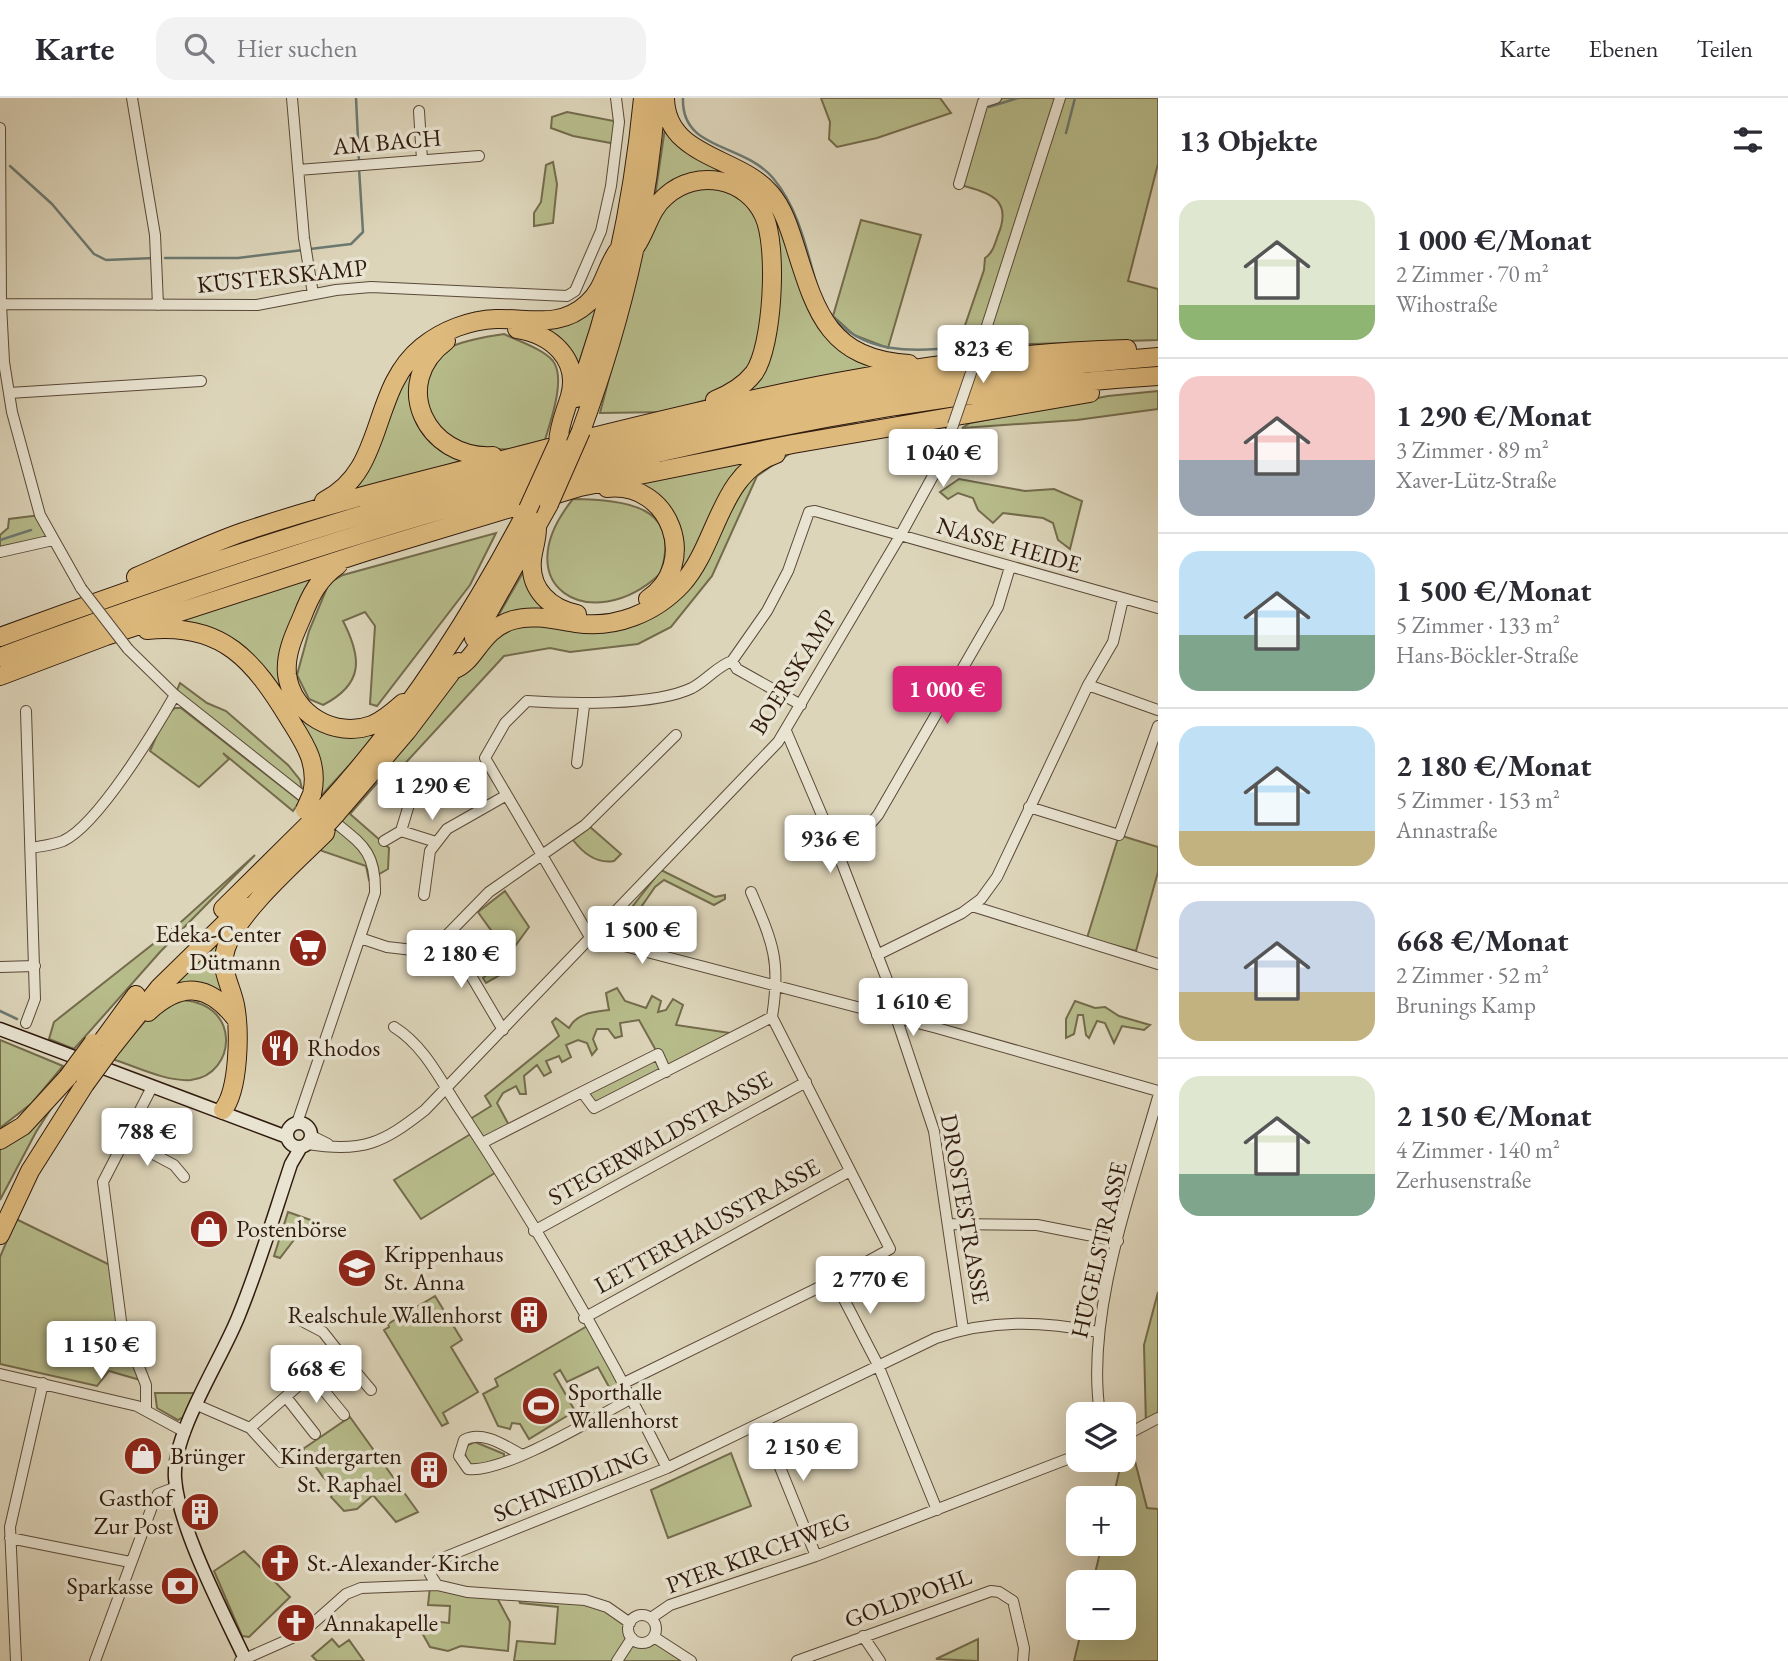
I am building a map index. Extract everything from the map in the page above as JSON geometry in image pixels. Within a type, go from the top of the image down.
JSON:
[{"type":"highway","points":[[0,1210],[35,1140],[76,1080],[105,1044],[321,815],[449,663],[537,528],[582,431],[618,319],[643,98]]},
{"type":"highway","points":[[449,663],[528,509],[560,440],[590,361],[628,247],[656,98]]},
{"type":"highway","points":[[665,98],[667,115],[681,138],[758,181],[780,207],[816,310],[831,333],[852,349],[877,360],[933,365]]},
{"type":"highway","points":[[307,512],[339,492],[359,470],[373,442],[387,393],[395,377],[422,347],[440,335],[474,321],[509,318],[545,322],[573,314],[600,290],[612,257],[628,247],[663,198],[675,188],[701,179],[731,184],[745,192],[765,218],[771,258],[767,335],[762,356],[744,384],[730,394],[689,412]]},
{"type":"highway","points":[[520,456],[483,456],[455,449],[432,432],[425,421],[418,395],[419,380],[425,364],[435,350],[448,340],[488,328],[508,328],[542,335],[553,342],[570,365],[572,380],[559,427],[560,440]]},
{"type":"highway","points":[[102,600],[112,587],[196,550],[307,512],[436,475],[689,412],[933,365],[1048,352],[1148,348],[1158,355]]},
{"type":"highway","points":[[0,637],[102,600],[355,516],[505,474],[654,437],[784,409],[942,382],[1158,355]]},
{"type":"highway","points":[[0,676],[106,636],[355,555],[580,487],[793,444],[1125,388],[1150,376]]},
{"type":"highway","points":[[0,657],[292,555],[444,509],[629,461],[788,427],[899,407],[1012,390],[1150,376]]},
{"type":"highway","points":[[355,555],[327,573],[319,583],[289,648],[289,684],[306,711],[316,719],[349,729],[374,724],[403,704],[434,662],[461,667],[491,631],[514,619],[540,617],[580,624],[613,623],[656,606],[671,595],[692,571],[729,496],[745,472],[793,444]]},
{"type":"highway","points":[[537,528],[532,572],[536,586],[553,605],[576,614],[606,615],[641,604],[652,596],[669,576],[676,550],[674,535],[665,512],[638,491],[615,487],[589,490],[580,487]]},
{"type":"highway","points":[[106,636],[181,629],[219,640],[245,657],[265,680],[307,746],[315,776],[321,815],[243,919],[226,948],[224,970],[239,1040],[232,1091],[220,1109]]},
{"type":"highway","points":[[105,1044],[110,1020],[118,1018],[174,955],[321,815]]},
{"type":"highway","points":[[105,1044],[152,1008],[183,990],[214,996],[237,1021]]},
{"type":"highway","points":[[0,1140],[23,1126],[76,1080]]},
{"type":"highway","points":[[0,1235],[76,1080]]},
{"type":"street","points":[[132,98],[155,235],[158,306]]},
{"type":"street","points":[[292,98],[304,238],[313,294]]},
{"type":"street","name":"KÜSTERSKAMP","points":[[1,304],[257,304],[371,287],[567,296],[575,291],[601,231],[617,144],[616,98]]},
{"type":"street","points":[[959,184],[983,103],[996,98]]},
{"type":"street","name":"BOERSKAMP","points":[[299,1136],[332,1146],[354,1148],[378,1143],[425,1110],[786,731],[934,474],[984,335],[1060,98]]},
{"type":"street","points":[[419,111],[422,160]]},
{"type":"street","points":[[0,128],[1,304],[9,393],[40,514],[53,540],[81,588],[128,649],[175,695],[316,807],[368,854],[376,868],[375,893],[306,1104],[291,1164],[238,1319],[185,1432],[176,1462],[176,1487],[187,1527],[243,1660],[301,1634],[346,1594],[361,1588],[437,1585],[467,1592],[585,1600],[607,1607],[630,1623],[632,1638],[617,1661]]},
{"type":"street","name":"AM BACH","points":[[298,170],[479,156]]},
{"type":"street","points":[[9,393],[201,381]]},
{"type":"street","name":"NASSE HEIDE","points":[[732,661],[767,611],[788,570],[809,512],[816,511],[1158,608]]},
{"type":"street","points":[[0,552],[53,540]]},
{"type":"street","points":[[836,848],[859,837],[878,815],[998,607],[1010,567]]},
{"type":"street","points":[[877,955],[972,906],[997,877],[1088,685],[1113,642],[1123,599]]},
{"type":"street","points":[[801,705],[737,668],[732,661],[721,665],[692,688],[662,695],[584,706],[527,701],[505,723],[485,758],[590,937],[896,1017],[1158,1091]]},
{"type":"street","points":[[1088,685],[1158,710]]},
{"type":"street","points":[[31,848],[63,841],[77,831],[142,752],[175,695]]},
{"type":"street","points":[[577,763],[584,706]]},
{"type":"street","points":[[26,711],[35,999],[26,1023]]},
{"type":"street","points":[[1029,807],[1119,835],[1158,726]]},
{"type":"street","name":"DROSTESTRASSE","points":[[786,731],[836,848],[896,1003],[896,1017],[934,1131],[950,1224],[963,1329]]},
{"type":"street","points":[[360,938],[387,947],[413,950],[447,935],[489,892],[585,825],[676,735]]},
{"type":"street","points":[[424,895],[430,851],[436,842],[447,829],[505,796]]},
{"type":"street","points":[[384,841],[401,831],[411,798]]},
{"type":"street","points":[[401,831],[436,842]]},
{"type":"street","points":[[624,1383],[890,1250],[772,1017],[777,985],[773,942],[751,892]]},
{"type":"street","points":[[972,906],[1158,964]]},
{"type":"street","points":[[447,935],[503,1031]]},
{"type":"street","points":[[0,967],[34,966]]},
{"type":"street","points":[[582,1093],[594,1108],[772,1017]]},
{"type":"street","points":[[394,1027],[415,1040],[482,1143],[624,1383],[667,1468]]},
{"type":"street","points":[[4,1029],[152,1087],[220,1109],[236,1119],[299,1136]]},
{"type":"street","points":[[482,1143],[658,1054],[666,1072]]},
{"type":"street","name":"STEGERWALDSTRASSE","points":[[534,1231],[806,1082]]},
{"type":"street","points":[[146,1409],[146,1385],[121,1321],[103,1182],[152,1087]]},
{"type":"street","name":"HÜGELSTRASSE","points":[[1099,1402],[1098,1332],[1118,1241],[1158,1097]]},
{"type":"street","points":[[125,1139],[174,1165],[184,1177]]},
{"type":"street","name":"LETTERHAUSSTRASSE","points":[[584,1318],[850,1171]]},
{"type":"street","points":[[950,1224],[1037,1225],[1118,1241]]},
{"type":"street","points":[[834,1280],[878,1366],[937,1510]]},
{"type":"street","points":[[302,1321],[323,1332],[370,1390]]},
{"type":"street","name":"SCHNEIDLING","points":[[437,1585],[430,1574],[438,1560],[667,1468],[920,1344],[963,1329],[1033,1323],[1098,1332]]},
{"type":"street","points":[[250,1428],[338,1351]]},
{"type":"street","points":[[289,1353],[315,1372],[344,1415]]},
{"type":"street","points":[[0,1374],[146,1409],[185,1432]]},
{"type":"street","points":[[16,1661],[10,1538],[43,1383]]},
{"type":"street","points":[[279,1385],[315,1434]]},
{"type":"street","points":[[522,1455],[488,1438],[472,1436],[464,1440],[459,1456],[468,1469],[484,1470],[522,1455],[632,1398]]},
{"type":"street","points":[[197,1405],[250,1428],[281,1462]]},
{"type":"street","points":[[1136,1430],[1158,1418]]},
{"type":"street","points":[[762,1423],[816,1556]]},
{"type":"street","name":"PYER KIRCHWEG","points":[[651,1618],[670,1605],[816,1556],[1066,1460]]},
{"type":"street","points":[[95,1661],[130,1562],[159,1494],[176,1487]]},
{"type":"street","points":[[10,1538],[130,1562]]},
{"type":"street","name":"GOLDPOHL","points":[[797,1661],[991,1591],[999,1592],[1013,1601],[1024,1648],[1023,1661]]},
{"type":"street","name":"PYER KIRCHWEG","points":[[630,1623],[642,1615],[651,1618],[656,1629],[654,1637]]},
{"type":"street","points":[[863,1636],[880,1661]]},
{"type":"street","points":[[632,1638],[644,1643],[654,1637],[691,1661]]},
{"type":"green space","points":[[821,98],[940,98],[951,113],[877,138],[837,147],[829,139],[830,122]]},
{"type":"green space","points":[[1003,98],[1158,98],[1158,164],[1128,281],[1158,289],[1158,340],[1004,345],[984,335],[972,336],[968,344],[963,344],[961,337],[984,270],[985,258],[992,251],[1003,213],[1000,205],[989,195],[960,185],[986,104]]},
{"type":"green space","points":[[567,112],[619,122],[616,144],[573,136],[551,128],[552,117]]},
{"type":"green space","points":[[666,121],[769,202],[780,224],[810,311],[888,367],[737,396],[762,367],[766,211],[720,177],[654,203]]},
{"type":"green space","points":[[553,162],[557,184],[553,223],[534,226],[534,213],[541,202],[546,165]]},
{"type":"green space","points":[[691,185],[723,187],[743,197],[756,216],[765,266],[753,368],[716,397],[667,412],[600,413],[652,217]]},
{"type":"green space","points":[[861,220],[921,235],[888,348],[854,335],[833,316]]},
{"type":"green space","points":[[594,305],[597,307],[577,369],[539,326]]},
{"type":"green space","points":[[504,334],[537,349],[553,361],[558,378],[554,411],[545,440],[510,449],[473,450],[434,427],[424,389],[426,371],[432,360],[453,346]]},
{"type":"green space","points":[[428,350],[411,396],[464,460],[339,498],[392,395]]},
{"type":"green space","points":[[1158,391],[1158,409],[1077,420],[962,428],[970,423],[1108,396]]},
{"type":"green space","points":[[792,452],[757,476],[712,576],[671,627],[638,644],[570,652],[550,648],[504,656],[387,783],[377,783],[350,814],[389,848],[388,869],[369,880],[366,866],[322,851],[316,845],[457,678],[508,627],[657,608],[749,473]]},
{"type":"green space","points":[[758,456],[676,583],[678,538],[630,485]]},
{"type":"green space","points":[[959,479],[1025,491],[1054,489],[1082,501],[1070,549],[1058,540],[1053,523],[1043,518],[1003,513],[993,523],[978,510],[973,498],[958,493],[948,499],[940,492]]},
{"type":"green space","points":[[573,499],[630,505],[657,520],[664,533],[665,551],[660,574],[634,593],[607,602],[584,601],[564,593],[552,578],[547,556],[554,530]]},
{"type":"green space","points":[[40,515],[53,540],[0,552],[0,535],[8,528],[9,519]]},
{"type":"green space","points":[[496,533],[470,585],[377,706],[370,704],[375,626],[365,612],[343,621],[356,658],[352,679],[336,697],[323,705],[309,699],[297,675],[309,631],[329,583],[343,575]]},
{"type":"green space","points":[[525,569],[552,611],[494,623]]},
{"type":"green space","points":[[323,571],[288,639],[305,718],[387,724],[321,796],[317,796],[319,771],[263,670],[165,625]]},
{"type":"green space","points":[[180,683],[207,703],[226,711],[288,765],[300,780],[302,789],[175,695]]},
{"type":"green space","points":[[175,708],[181,708],[300,801],[293,811],[223,753],[229,759],[199,787],[150,751],[165,716]]},
{"type":"green space","points":[[589,826],[621,854],[614,861],[602,861],[591,856],[573,840]]},
{"type":"green space","points":[[1119,835],[1158,847],[1158,872],[1136,951],[1087,938]]},
{"type":"green space","points":[[255,855],[160,952],[74,1049],[49,1039],[54,1022],[181,922]]},
{"type":"green space","points":[[661,870],[715,897],[725,895],[725,899],[714,905],[664,880],[655,887],[626,929],[654,939],[655,942],[626,934],[620,940],[600,934],[611,923],[621,921]]},
{"type":"green space","points":[[505,891],[529,927],[513,949],[509,966],[486,983],[483,978],[499,960],[501,953],[497,939],[478,912]]},
{"type":"green space","points":[[229,932],[227,1002],[166,992]]},
{"type":"green space","points":[[617,988],[625,1001],[646,1008],[652,996],[661,1001],[658,1012],[666,1010],[673,999],[683,1005],[676,1025],[737,1034],[594,1108],[582,1092],[658,1054],[639,1020],[620,1023],[622,1036],[615,1038],[608,1029],[597,1029],[593,1039],[597,1049],[592,1055],[587,1043],[578,1040],[566,1045],[571,1057],[562,1062],[559,1056],[546,1061],[551,1072],[544,1076],[537,1065],[524,1076],[526,1094],[520,1094],[516,1086],[503,1093],[497,1103],[511,1129],[482,1144],[498,1171],[421,1219],[394,1180],[474,1132],[467,1121],[491,1106],[485,1096],[559,1036],[552,1022],[556,1018],[569,1028],[581,1016],[609,1010],[606,993]]},
{"type":"green space","points":[[177,1000],[198,1003],[214,1012],[223,1024],[226,1038],[218,1065],[206,1075],[181,1080],[112,1059],[145,1021]]},
{"type":"green space","points":[[1075,1001],[1095,1008],[1105,1007],[1119,1016],[1150,1025],[1144,1030],[1122,1026],[1114,1043],[1105,1023],[1097,1021],[1089,1038],[1086,1035],[1083,1015],[1078,1015],[1074,1034],[1066,1038],[1066,1019]]},
{"type":"green space","points":[[0,1040],[63,1066],[32,1103],[0,1128]]},
{"type":"green space","points":[[63,1090],[36,1132],[0,1200],[0,1144]]},
{"type":"green space","points":[[288,1212],[319,1223],[303,1228],[280,1258],[274,1256]]},
{"type":"green space","points":[[16,1219],[110,1265],[140,1380],[109,1371],[97,1386],[0,1364],[0,1257]]},
{"type":"green space","points":[[1158,1292],[1158,1418],[1146,1425],[1144,1345]]},
{"type":"green space","points":[[435,1296],[462,1340],[451,1347],[478,1392],[443,1413],[448,1423],[442,1426],[384,1330],[389,1327],[388,1324]]},
{"type":"green space","points":[[589,1325],[632,1398],[619,1405],[598,1367],[567,1382],[560,1370],[554,1374],[575,1411],[529,1439],[520,1424],[512,1423],[510,1429],[498,1426],[483,1394],[498,1386],[495,1379]]},
{"type":"green space","points":[[155,1393],[194,1393],[183,1417],[178,1420],[157,1408]]},
{"type":"green space","points":[[350,1417],[418,1512],[396,1522],[373,1495],[357,1509],[344,1511],[331,1497],[337,1489],[323,1477],[303,1449]]},
{"type":"green space","points":[[475,1442],[504,1454],[504,1458],[474,1466],[468,1463],[464,1451],[468,1445]]},
{"type":"green space","points":[[731,1453],[751,1506],[668,1538],[651,1490]]},
{"type":"green space","points":[[1136,1465],[1147,1508],[1158,1509],[1158,1661],[1074,1661],[1079,1640],[1136,1640],[1136,1570],[1096,1570],[1099,1556],[1136,1556],[1136,1486],[1116,1486],[1119,1472],[1136,1472]]},
{"type":"green space","points":[[244,1551],[290,1597],[249,1637],[242,1636],[214,1571]]},
{"type":"green space","points":[[430,1587],[495,1594],[510,1622],[508,1651],[461,1646],[448,1651],[430,1647],[421,1631],[430,1621],[449,1623],[450,1606],[428,1605]]},
{"type":"green space","points":[[518,1596],[585,1600],[630,1623],[629,1633],[634,1640],[644,1643],[654,1637],[691,1661],[514,1661],[517,1641],[555,1644],[558,1607],[520,1603]]},
{"type":"green space","points":[[332,1639],[339,1647],[349,1640],[364,1661],[317,1661],[312,1656]]},
{"type":"green space","points":[[978,1639],[978,1661],[936,1659]]},
{"type":"waterway","points":[[356,98],[359,161]]},
{"type":"waterway","points":[[683,98],[685,115],[692,128],[702,137],[760,166],[782,190],[800,228],[816,283]]},
{"type":"waterway","points":[[989,107],[1018,98]]},
{"type":"waterway","points":[[1066,133],[1075,98]]},
{"type":"waterway","points":[[10,166],[52,204],[94,254],[106,260],[154,258]]},
{"type":"waterway","points":[[310,249],[351,244],[363,232],[359,168]]},
{"type":"waterway","points":[[165,258],[238,258],[303,250]]},
{"type":"waterway","points":[[831,314],[858,337],[874,344],[908,350],[960,347]]},
{"type":"waterway","points":[[0,540],[31,530]]},
{"type":"waterway","points":[[0,1011],[17,1019]]},
{"type":"place","name":"Edeka-Center Dütmann","points":[[308,948]]},
{"type":"place","name":"Rhodos","points":[[280,1048]]},
{"type":"place","name":"Postenbörse","points":[[209,1229]]},
{"type":"place","name":"Krippenhaus St. Anna","points":[[357,1268]]},
{"type":"place","name":"Realschule Wallenhorst","points":[[529,1315]]},
{"type":"place","name":"Sporthalle Wallenhorst","points":[[541,1406]]},
{"type":"place","name":"Brünger","points":[[143,1456]]},
{"type":"place","name":"Kindergarten St. Raphael","points":[[429,1470]]},
{"type":"place","name":"Gasthof Zur Post","points":[[200,1512]]},
{"type":"place","name":"St.-Alexander-Kirche","points":[[280,1563]]},
{"type":"place","name":"Sparkasse","points":[[180,1586]]},
{"type":"place","name":"Annakapelle","points":[[296,1623]]}]
